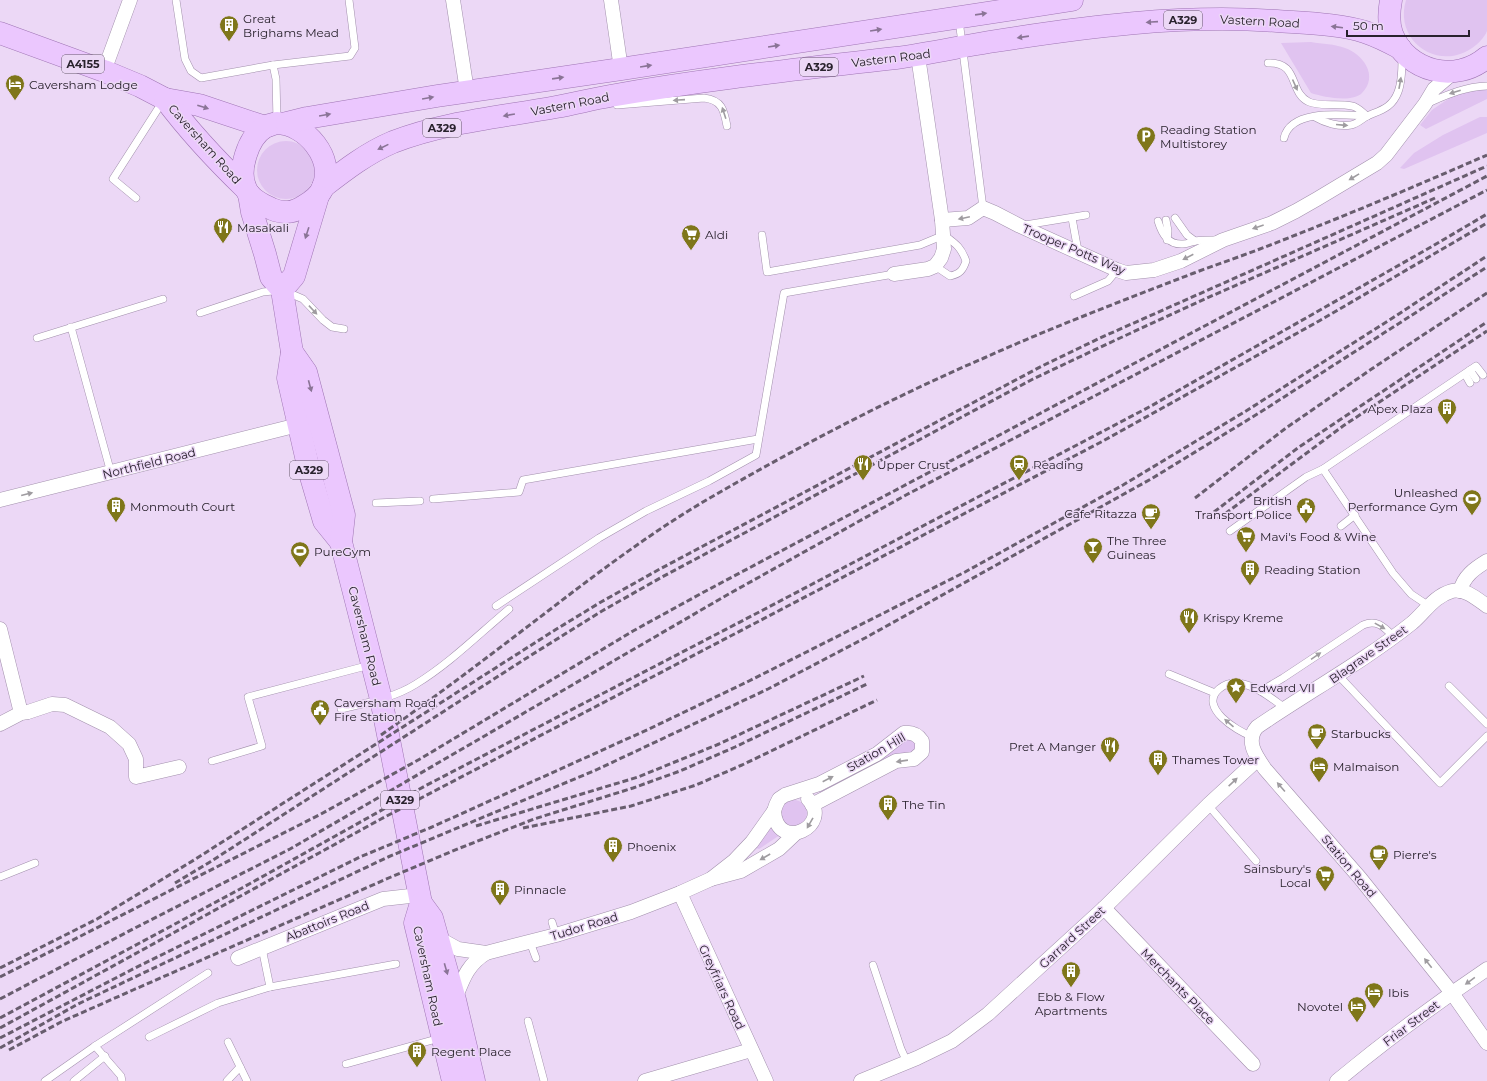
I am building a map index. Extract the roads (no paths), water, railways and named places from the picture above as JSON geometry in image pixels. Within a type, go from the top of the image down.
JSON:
[{"type":"main road","name":"Vastern Road","points":[[276,124],[467,92],[958,18],[1044,2],[1072,0]]},
{"type":"main road","points":[[1391,0],[1389,16],[1392,33],[1401,50],[1415,63],[1431,70],[1475,67]]},
{"type":"main road","name":"Vastern Road","points":[[320,192],[352,165],[372,153],[400,140],[452,125],[575,104],[609,96],[764,73],[918,56],[963,47],[1087,28],[1203,19],[1256,20],[1345,28],[1362,31],[1401,50]]},
{"type":"main road","name":"Caversham Road","points":[[1,38],[104,71],[140,86],[165,99],[199,105],[276,124]]},
{"type":"main road","name":"Caversham Road","points":[[165,99],[183,123],[247,191],[270,276],[282,290],[292,352],[288,378],[309,470],[324,521],[341,542]]},
{"type":"main road","points":[[282,290],[294,276],[326,175],[321,154],[315,143],[305,133],[276,124],[254,138],[245,159],[243,178],[247,191],[269,208],[287,212],[297,210],[320,192]]},
{"type":"main road","name":"Caversham Road","points":[[292,352],[306,372],[344,515],[341,542],[381,699],[420,899],[415,923],[453,1081]]},
{"type":"main road","name":"A329","points":[[420,899],[432,918],[438,938]]},
{"type":"main road","name":"Caversham Road","points":[[438,938],[474,1081]]},
{"type":"street","points":[[104,71],[130,0]]},
{"type":"street","points":[[453,0],[467,92]]},
{"type":"street","points":[[611,0],[621,69]]},
{"type":"street","points":[[894,274],[921,271],[934,266],[941,258],[944,249],[942,220],[918,56]]},
{"type":"street","name":"Trooper Potts Way","points":[[983,208],[1126,273],[1154,270],[1181,261],[1223,240],[1272,223],[1296,212],[1377,164],[1396,144],[1434,89],[1475,67]]},
{"type":"street","points":[[942,220],[968,218],[983,208]]},
{"type":"street","name":"Northfield Road","points":[[0,500],[298,425]]},
{"type":"street","points":[[1487,561],[1466,577],[1462,582],[1460,591],[1469,594],[1487,606]]},
{"type":"street","name":"Blagrave Street","points":[[1251,736],[1257,727],[1394,637],[1413,622],[1428,606],[1442,595],[1454,591],[1460,591]]},
{"type":"street","points":[[0,629],[21,713]]},
{"type":"street","points":[[0,724],[21,713],[52,704],[65,705],[110,727],[129,744],[136,759],[136,777],[179,767]]},
{"type":"street","name":"Station Hill","points":[[680,893],[711,879],[741,871],[779,849],[796,834],[808,828],[814,815],[812,805],[896,761],[914,759],[922,752],[922,741],[919,736],[909,732],[904,733],[877,754],[819,784],[785,795],[780,799],[774,811],[752,842],[734,861],[711,879]]},
{"type":"street","name":"Station Road","points":[[1251,736],[1251,743],[1258,759],[1265,769],[1360,878],[1452,993],[1487,1043]]},
{"type":"street","name":"Garrard Street","points":[[861,1081],[952,1041],[984,1018],[1104,908],[1258,759]]},
{"type":"street","points":[[792,793],[806,797],[812,805]]},
{"type":"street","points":[[774,811],[774,818],[777,825],[782,830],[796,834]]},
{"type":"street","name":"Tudor Road","points":[[454,1000],[468,969],[479,957],[486,953],[556,935],[631,912],[680,893]]},
{"type":"street","name":"Greyfriars Road","points":[[680,893],[766,1081]]},
{"type":"street","name":"Abattoirs Road","points":[[238,958],[383,899],[420,899]]},
{"type":"street","name":"Merchants Place","points":[[1104,908],[1253,1064]]},
{"type":"street","name":"Tudor Road","points":[[438,938],[458,949],[486,953]]},
{"type":"street","name":"Friar Street","points":[[1337,1081],[1370,1054],[1487,969]]},
{"type":"street","points":[[645,1081],[660,1079],[751,1050]]},
{"type":"lane","points":[[176,0],[186,59],[192,72],[201,78],[273,65],[350,56],[355,48],[349,0]]},
{"type":"lane","points":[[958,18],[963,47],[966,88],[983,208]]},
{"type":"lane","points":[[1284,138],[1286,130],[1296,121],[1326,114],[1367,116],[1385,109],[1393,101],[1398,92],[1401,81],[1401,50]]},
{"type":"lane","points":[[1268,63],[1278,63],[1284,66],[1290,72],[1298,91],[1310,103],[1354,106],[1367,116]]},
{"type":"lane","points":[[273,65],[276,79],[276,124]]},
{"type":"lane","points":[[1425,104],[1453,92],[1471,87],[1487,86]]},
{"type":"lane","points":[[136,198],[113,179],[165,99]]},
{"type":"lane","points":[[575,104],[609,106],[712,99],[717,101],[721,106],[726,118],[727,126]]},
{"type":"lane","points":[[1020,226],[1086,215]]},
{"type":"lane","points":[[1072,218],[1078,251]]},
{"type":"lane","points":[[1179,218],[1188,235],[1195,241]]},
{"type":"lane","points":[[1166,220],[1168,231],[1167,240]]},
{"type":"lane","points":[[1158,221],[1161,232],[1167,240],[1173,243],[1183,244],[1195,241],[1223,240]]},
{"type":"lane","points":[[762,235],[767,272],[920,244],[944,236],[958,245],[964,252],[966,261],[964,269],[958,274],[950,276],[934,266]]},
{"type":"lane","points":[[1074,296],[1108,281],[1118,270]]},
{"type":"lane","points":[[496,606],[599,538],[640,515],[709,481],[756,454],[784,293],[894,274]]},
{"type":"lane","points":[[200,313],[263,292],[282,290],[303,299],[323,320],[332,327],[344,329]]},
{"type":"lane","points":[[37,338],[163,299]]},
{"type":"lane","points":[[71,327],[111,473]]},
{"type":"lane","points":[[1470,370],[1476,379],[1470,370]]},
{"type":"lane","points":[[1230,531],[1306,477],[1323,470],[1470,370]]},
{"type":"lane","points":[[433,500],[519,492],[523,480],[758,439]]},
{"type":"lane","points":[[1323,470],[1393,573],[1411,594],[1428,606]]},
{"type":"lane","points":[[376,503],[420,501]]},
{"type":"lane","points":[[1341,526],[1355,515]]},
{"type":"lane","points":[[341,709],[381,699],[415,685],[438,668],[509,609]]},
{"type":"lane","points":[[1261,691],[1368,622],[1377,623],[1385,628],[1394,637]]},
{"type":"lane","points":[[212,761],[262,746],[248,697],[372,664]]},
{"type":"lane","points":[[1169,674],[1215,693]]},
{"type":"lane","points":[[1338,675],[1440,783],[1487,736]]},
{"type":"lane","points":[[1251,736],[1240,732],[1220,715],[1214,706],[1215,693],[1224,686],[1234,683],[1250,686],[1261,691],[1285,708]]},
{"type":"lane","points":[[1449,686],[1487,724]]},
{"type":"lane","points":[[1208,806],[1256,861]]},
{"type":"lane","points":[[0,877],[35,863]]},
{"type":"lane","points":[[552,922],[556,935]]},
{"type":"lane","points":[[530,942],[536,958]]},
{"type":"lane","points":[[262,948],[270,987]]},
{"type":"lane","points":[[149,1037],[218,1003],[270,987],[396,964]]},
{"type":"lane","points":[[873,965],[901,1049],[907,1062]]},
{"type":"lane","points":[[45,1081],[95,1046],[208,973]]},
{"type":"lane","points":[[528,1021],[544,1081]]},
{"type":"lane","points":[[346,1064],[442,1038]]},
{"type":"lane","points":[[228,1042],[247,1081]]},
{"type":"lane","points":[[95,1046],[105,1056],[122,1081]]},
{"type":"lane","points":[[74,1081],[105,1056]]},
{"type":"lane","points":[[227,1081],[240,1067]]},
{"type":"railway","points":[[381,735],[646,538],[708,499],[810,442],[913,390],[1036,335],[1141,293],[1321,225],[1487,155]]},
{"type":"railway","points":[[0,968],[97,919],[194,860],[555,630],[658,570],[1042,366],[1100,338],[1487,166]]},
{"type":"railway","points":[[0,977],[321,814],[420,759],[633,631],[702,593],[1487,176]]},
{"type":"railway","points":[[0,999],[290,849],[727,595],[906,495],[1487,190]]},
{"type":"railway","points":[[175,883],[525,659],[602,611],[662,577],[1033,379],[1207,298],[1435,198]]},
{"type":"railway","points":[[0,1018],[242,888],[425,786],[1151,406],[1487,214]]},
{"type":"railway","points":[[0,1028],[381,819],[1103,441],[1319,321],[1487,223]]},
{"type":"railway","points":[[0,1038],[135,968],[360,857],[432,827],[649,729],[749,681],[965,572],[1123,485],[1246,411],[1487,256]]},
{"type":"railway","points":[[0,1048],[78,1004],[388,857],[596,770],[768,689],[865,638],[1151,479],[1259,413],[1487,267]]},
{"type":"railway","points":[[1195,498],[1286,428],[1376,366],[1487,293]]},
{"type":"railway","points":[[1214,512],[1299,447],[1487,322]]},
{"type":"railway","points":[[1218,519],[1343,426],[1487,331]]},
{"type":"railway","points":[[476,826],[638,777],[719,744],[864,676]]},
{"type":"railway","points":[[9,1050],[61,1022],[391,877],[534,819],[633,788],[680,771],[735,747],[867,684]]},
{"type":"railway","points":[[523,828],[631,806],[696,785],[742,765],[877,700]]},
{"type":"place","name":"Great Brighams Mead","points":[[229,42]]},
{"type":"place","name":"Caversham Lodge","points":[[15,101]]},
{"type":"place","name":"Reading Station Multistorey","points":[[1146,153]]},
{"type":"place","name":"Masakali","points":[[223,244]]},
{"type":"place","name":"Aldi","points":[[691,251]]},
{"type":"place","name":"Apex Plaza","points":[[1447,425]]},
{"type":"place","name":"Upper Crust","points":[[863,481]]},
{"type":"place","name":"Reading","points":[[1019,481]]},
{"type":"place","name":"Unleashed Performance Gym","points":[[1472,516]]},
{"type":"place","name":"Monmouth Court","points":[[116,523]]},
{"type":"place","name":"British Transport Police","points":[[1306,524]]},
{"type":"place","name":"Cafe Ritazza","points":[[1151,530]]},
{"type":"place","name":"Mavi's Food & Wine","points":[[1246,553]]},
{"type":"place","name":"The Three Guineas","points":[[1093,564]]},
{"type":"place","name":"PureGym","points":[[300,568]]},
{"type":"place","name":"Reading Station","points":[[1250,586]]},
{"type":"place","name":"Krispy Kreme","points":[[1189,634]]},
{"type":"place","name":"Edward VII","points":[[1236,704]]},
{"type":"place","name":"Caversham Road Fire Station","points":[[320,726]]},
{"type":"place","name":"Starbucks","points":[[1317,750]]},
{"type":"place","name":"Pret A Manger","points":[[1110,763]]},
{"type":"place","name":"Thames Tower","points":[[1158,776]]},
{"type":"place","name":"Malmaison","points":[[1319,783]]},
{"type":"place","name":"The Tin","points":[[888,821]]},
{"type":"place","name":"Phoenix","points":[[613,863]]},
{"type":"place","name":"Pierre's","points":[[1379,871]]},
{"type":"place","name":"Sainsbury's Local","points":[[1325,892]]},
{"type":"place","name":"Pinnacle","points":[[500,906]]},
{"type":"place","name":"Ebb & Flow Apartments","points":[[1071,988]]},
{"type":"place","name":"Ibis","points":[[1374,1009]]},
{"type":"place","name":"Novotel","points":[[1357,1023]]},
{"type":"place","name":"Regent Place","points":[[417,1068]]}]
